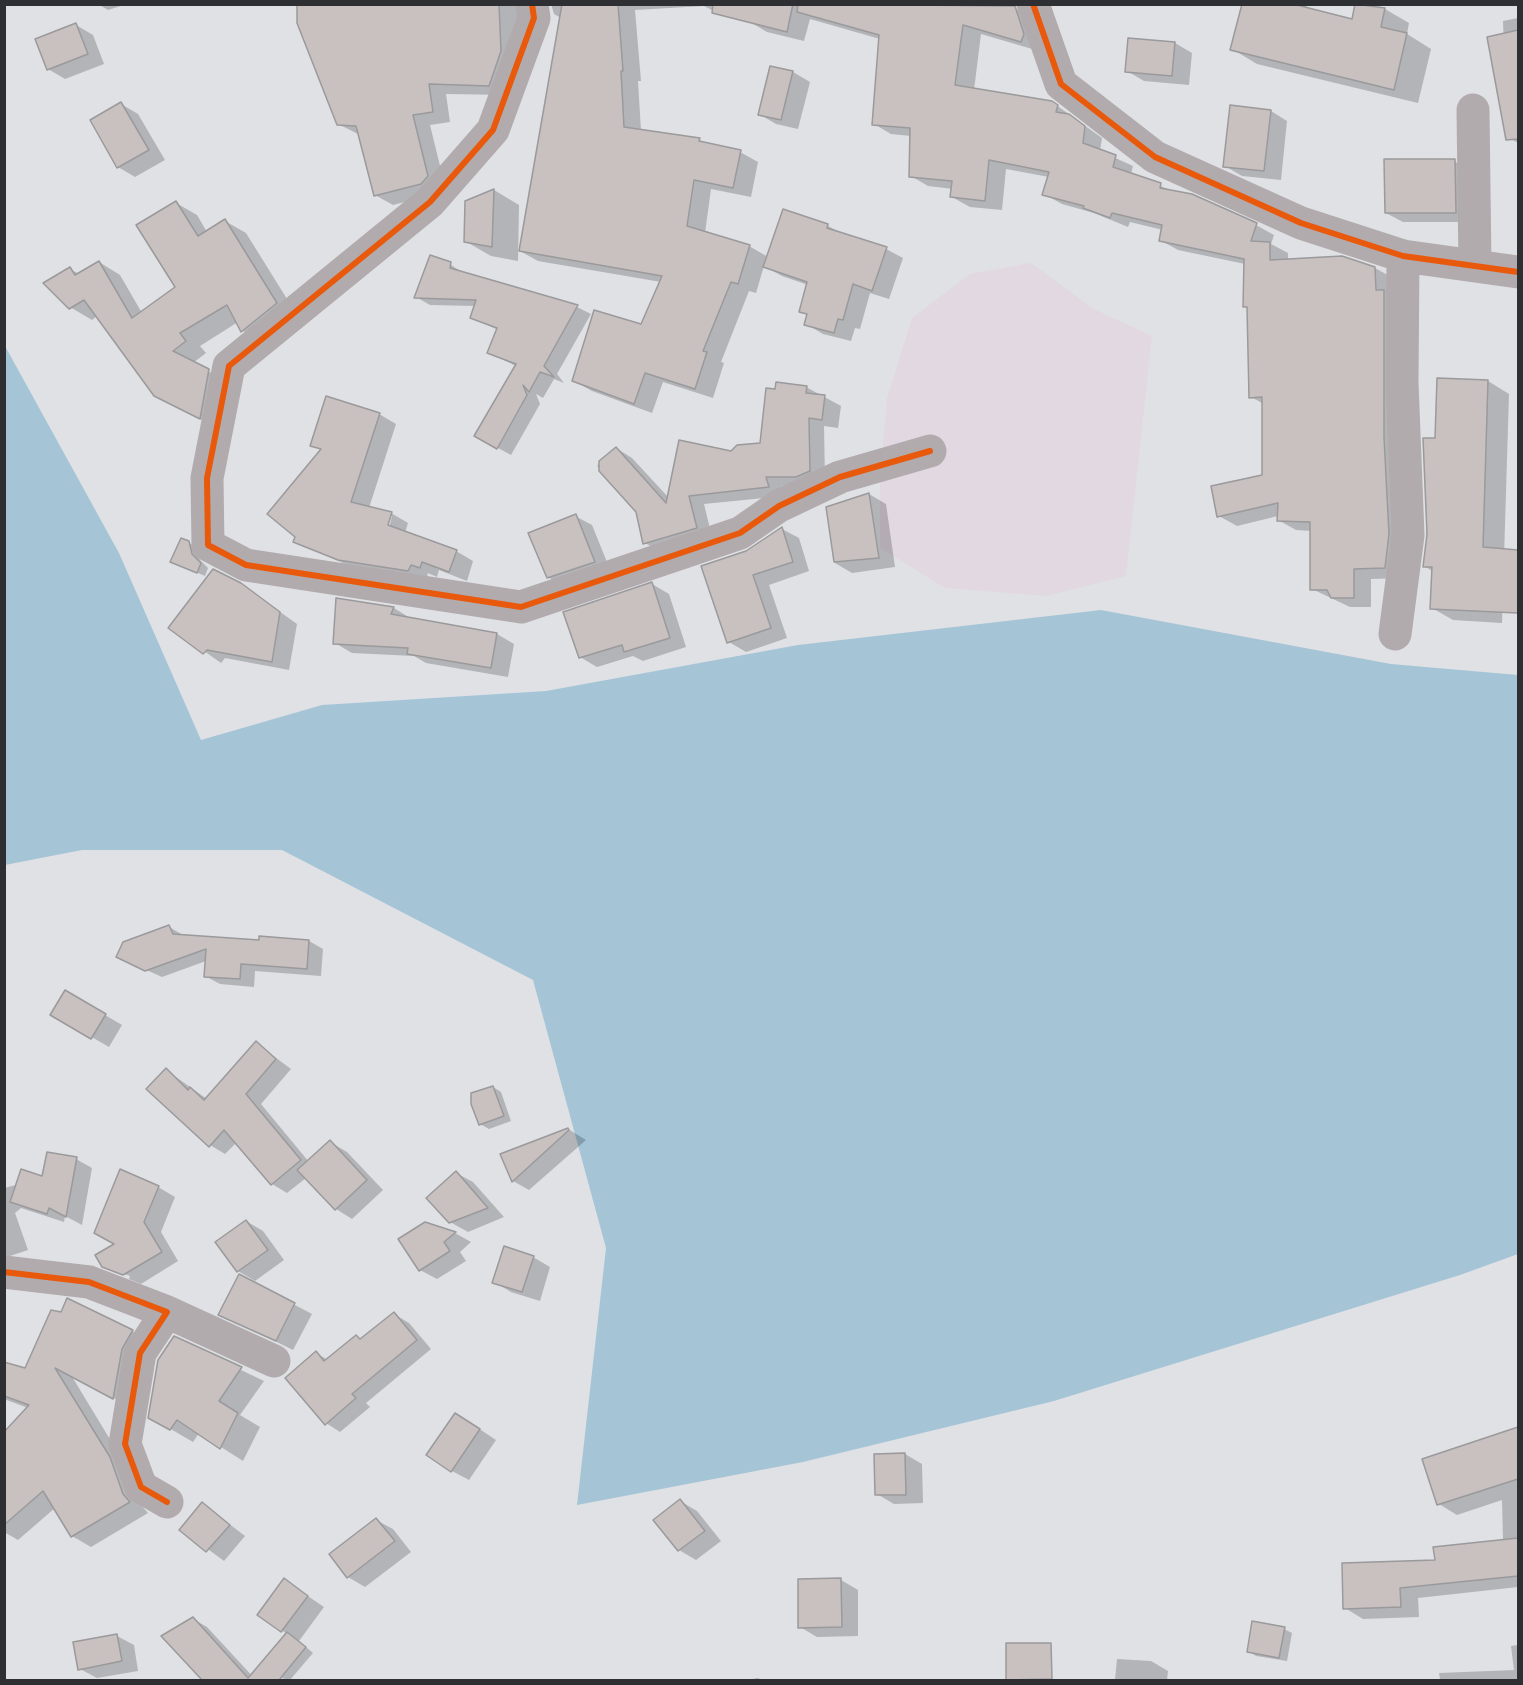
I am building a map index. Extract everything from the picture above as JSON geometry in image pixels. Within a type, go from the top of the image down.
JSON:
[{"type":"street","points":[[532,4],[534,18],[493,130],[430,202],[229,366],[207,478],[208,545],[246,565],[286,573],[521,607],[740,532],[779,506],[840,477],[930,451]]},
{"type":"street","points":[[1033,4],[1061,84],[1155,157],[1301,223],[1403,256],[1518,272]]},
{"type":"street","points":[[1473,110],[1475,266]]},
{"type":"street","points":[[1395,634],[1408,535],[1402,383],[1403,256]]},
{"type":"street","points":[[4,1272],[89,1282],[167,1312],[274,1361]]},
{"type":"street","points":[[167,1312],[140,1353],[124,1444],[141,1487],[167,1502]]},
{"type":"shaded area","points":[[1031,263],[1094,309],[1152,336],[1126,576],[1046,596],[945,588],[880,548],[880,478],[887,398],[912,318],[970,274]]},
{"type":"water","points":[[5,346],[119,553],[201,740],[322,705],[546,691],[798,645],[1101,610],[1391,664],[1518,675],[1518,1254],[1460,1275],[1054,1401],[803,1462],[577,1505],[606,1248],[533,980],[282,850],[82,850],[5,865]]},
{"type":"building","points":[[297,4],[499,4],[501,51],[489,86],[429,84],[433,112],[413,115],[428,176],[421,184],[374,196],[356,126],[337,125],[297,23]]},
{"type":"building","points":[[562,4],[618,4],[624,127],[700,138],[699,141],[741,150],[733,188],[694,180],[687,226],[750,245],[738,284],[731,282],[703,351],[707,352],[695,389],[645,373],[634,404],[572,381],[594,310],[641,324],[662,276],[519,251]]},
{"type":"building","points":[[713,4],[793,4],[787,32],[712,13]]},
{"type":"building","points":[[798,4],[1015,6],[1024,34],[1021,42],[963,25],[955,85],[1052,101],[1058,105],[1056,112],[1069,114],[1085,126],[1083,143],[1116,155],[1113,167],[1161,183],[1160,188],[1192,194],[1257,223],[1251,241],[1270,242],[1270,260],[1342,256],[1375,267],[1376,290],[1384,290],[1384,437],[1389,534],[1385,568],[1354,569],[1354,598],[1331,598],[1327,590],[1310,590],[1310,522],[1277,521],[1278,503],[1217,517],[1211,486],[1262,475],[1262,397],[1249,398],[1247,307],[1243,307],[1244,259],[1159,241],[1162,225],[1112,213],[1110,218],[1083,208],[1084,206],[1042,195],[1049,172],[989,160],[985,201],[950,197],[952,181],[909,177],[910,128],[872,125],[879,35],[797,12]]},
{"type":"building","points":[[1242,4],[1293,4],[1352,19],[1355,4],[1385,8],[1381,27],[1407,33],[1394,90],[1230,50]]},
{"type":"building","points":[[76,23],[88,54],[47,70],[35,39]]},
{"type":"building","points":[[1518,30],[1518,139],[1506,140],[1487,37]]},
{"type":"building","points":[[1128,38],[1175,42],[1172,76],[1125,72]]},
{"type":"building","points":[[770,66],[793,71],[781,120],[758,115]]},
{"type":"building","points":[[121,102],[149,150],[117,168],[90,120]]},
{"type":"building","points":[[1230,105],[1271,110],[1264,171],[1223,167]]},
{"type":"building","points":[[1384,159],[1455,159],[1456,213],[1385,213]]},
{"type":"building","points":[[494,189],[492,247],[464,242],[465,201]]},
{"type":"building","points":[[176,201],[198,236],[225,219],[277,303],[241,332],[227,305],[180,333],[186,341],[173,351],[209,369],[200,419],[154,396],[84,300],[69,309],[43,283],[70,267],[75,275],[99,261],[132,318],[175,287],[136,225]]},
{"type":"building","points":[[783,209],[828,224],[827,228],[887,247],[872,291],[853,284],[843,320],[838,319],[834,333],[804,325],[807,314],[799,312],[807,282],[763,267]]},
{"type":"building","points":[[430,255],[451,262],[450,268],[578,305],[544,366],[554,377],[540,372],[529,392],[523,385],[527,395],[497,449],[474,436],[516,364],[487,353],[497,328],[470,318],[476,300],[414,298]]},
{"type":"building","points":[[1437,378],[1488,380],[1483,547],[1518,550],[1518,613],[1430,609],[1432,567],[1423,567],[1427,534],[1423,438],[1435,438]]},
{"type":"building","points":[[776,382],[807,386],[806,393],[825,395],[822,420],[809,418],[810,471],[796,477],[766,477],[769,487],[689,496],[697,528],[643,544],[636,512],[599,471],[599,461],[616,447],[666,503],[679,440],[731,451],[737,445],[760,443],[766,388],[775,389]]},
{"type":"building","points":[[326,396],[380,413],[351,502],[392,512],[388,525],[457,550],[449,572],[422,562],[420,568],[411,565],[408,571],[338,560],[293,542],[295,537],[267,514],[321,449],[310,446]]},
{"type":"building","points":[[869,493],[879,558],[834,562],[826,507]]},
{"type":"building","points":[[576,514],[595,562],[547,578],[528,533]]},
{"type":"building","points":[[782,527],[793,562],[753,575],[771,628],[727,643],[701,566],[746,551]]},
{"type":"building","points":[[181,538],[189,541],[192,554],[201,563],[197,573],[170,562]]},
{"type":"building","points":[[213,569],[241,583],[280,612],[272,662],[207,650],[203,654],[168,628]]},
{"type":"building","points":[[652,582],[670,638],[624,652],[622,645],[579,658],[563,612]]},
{"type":"building","points":[[336,598],[394,607],[391,614],[497,633],[491,668],[407,654],[408,648],[333,644]]},
{"type":"building","points":[[169,925],[173,934],[259,940],[259,936],[309,940],[307,969],[241,964],[240,979],[204,977],[206,949],[145,971],[116,957],[123,942]]},
{"type":"building","points":[[65,990],[106,1014],[91,1039],[50,1015]]},
{"type":"building","points":[[256,1041],[276,1059],[246,1094],[301,1160],[271,1185],[224,1130],[209,1147],[146,1089],[166,1068],[188,1090],[190,1087],[204,1100]]},
{"type":"building","points":[[493,1086],[504,1116],[479,1125],[471,1104],[471,1093]]},
{"type":"building","points":[[568,1128],[569,1130],[512,1182],[500,1154]]},
{"type":"building","points":[[330,1140],[367,1180],[335,1210],[297,1170]]},
{"type":"building","points":[[47,1152],[77,1157],[66,1217],[49,1208],[47,1214],[10,1202],[21,1169],[42,1176]]},
{"type":"building","points":[[120,1169],[159,1186],[144,1222],[162,1252],[123,1275],[102,1267],[95,1255],[114,1244],[94,1233]]},
{"type":"building","points":[[456,1171],[488,1208],[449,1223],[426,1198]]},
{"type":"building","points":[[246,1220],[268,1250],[237,1272],[215,1242]]},
{"type":"building","points":[[425,1222],[456,1232],[444,1242],[450,1251],[419,1271],[398,1239]]},
{"type":"building","points":[[504,1246],[534,1256],[522,1292],[492,1283]]},
{"type":"building","points":[[239,1274],[295,1303],[276,1341],[218,1315]]},
{"type":"building","points":[[67,1298],[133,1330],[122,1349],[113,1399],[55,1368],[110,1457],[123,1494],[130,1502],[71,1537],[43,1491],[4,1525],[4,1432],[29,1405],[4,1396],[4,1362],[25,1368],[51,1310],[61,1312]]},
{"type":"building","points":[[394,1312],[417,1340],[352,1394],[356,1398],[325,1425],[285,1378],[316,1351],[324,1361],[356,1335],[360,1339]]},
{"type":"building","points":[[174,1336],[242,1367],[219,1401],[238,1413],[220,1449],[177,1420],[170,1430],[148,1418],[158,1360]]},
{"type":"building","points":[[455,1413],[480,1429],[451,1472],[426,1455]]},
{"type":"building","points":[[1518,1427],[1518,1479],[1437,1505],[1422,1459]]},
{"type":"building","points":[[905,1453],[906,1495],[875,1495],[874,1454]]},
{"type":"building","points":[[680,1499],[705,1531],[678,1551],[653,1520]]},
{"type":"building","points":[[202,1502],[230,1525],[206,1552],[179,1530]]},
{"type":"building","points":[[376,1518],[395,1541],[347,1578],[329,1554]]},
{"type":"building","points":[[1518,1538],[1518,1576],[1400,1588],[1401,1607],[1343,1609],[1342,1563],[1435,1560],[1433,1547]]},
{"type":"building","points":[[284,1578],[308,1596],[281,1632],[257,1615]]},
{"type":"building","points":[[841,1578],[842,1627],[798,1628],[798,1579]]},
{"type":"building","points":[[193,1617],[248,1678],[287,1632],[306,1647],[279,1680],[202,1680],[161,1636]]},
{"type":"building","points":[[1252,1621],[1285,1627],[1279,1658],[1247,1652]]},
{"type":"building","points":[[117,1634],[122,1661],[78,1670],[73,1642]]},
{"type":"building","points":[[1006,1643],[1051,1643],[1052,1679],[1006,1680]]},
{"type":"cycle path","points":[[532,4],[534,18],[493,130],[430,202],[229,366],[207,478],[208,545],[246,565],[521,607],[740,533],[779,506],[840,477],[930,451]]},
{"type":"cycle path","points":[[1033,4],[1061,84],[1155,157],[1301,223],[1403,256],[1518,272]]},
{"type":"cycle path","points":[[4,1272],[89,1282],[167,1312],[140,1353],[125,1444],[141,1487],[167,1502]]}]
